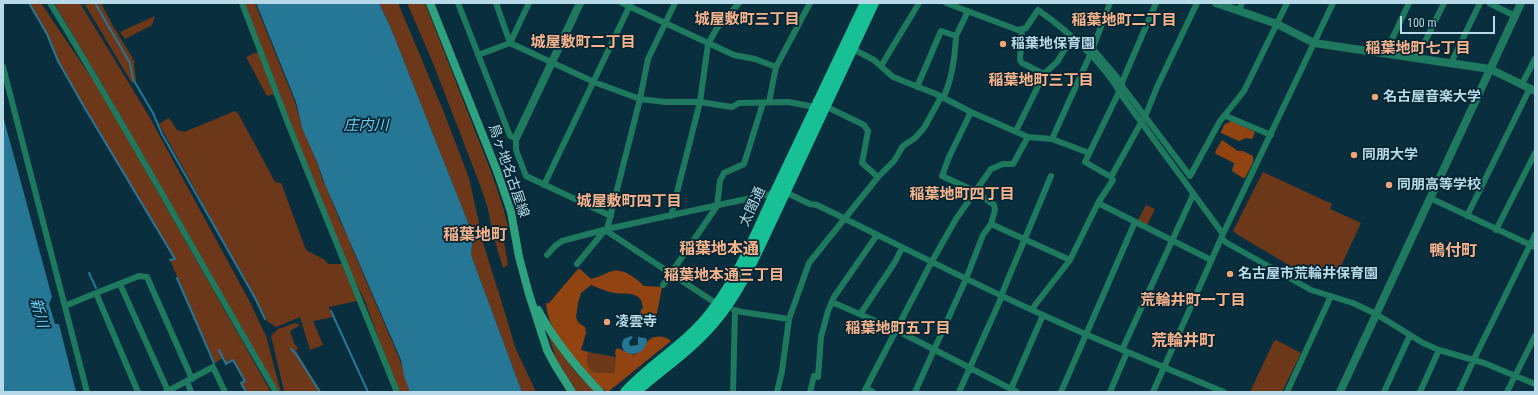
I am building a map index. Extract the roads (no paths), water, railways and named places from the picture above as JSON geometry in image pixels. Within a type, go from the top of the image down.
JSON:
[{"type":"main road","name":"鳥ヶ地名古屋線","points":[[430,3],[497,171],[511,212],[519,257],[547,350],[554,365],[572,392]]},
{"type":"main road","name":"太閤通","points":[[636,392],[690,347],[732,308],[743,280],[785,192],[865,3]]},
{"type":"main road","name":"太閤通","points":[[625,392],[656,362],[670,353],[694,331],[717,304],[727,289],[774,193],[852,49],[874,3]]},
{"type":"main road","points":[[529,294],[558,343],[579,370],[600,392]]},
{"type":"street","points":[[50,3],[104,90],[210,280],[276,392]]},
{"type":"street","points":[[242,3],[289,126],[397,392]]},
{"type":"street","points":[[458,3],[510,136],[516,138]]},
{"type":"street","points":[[496,3],[510,43],[594,82],[640,99],[665,102],[700,102],[732,107],[739,103],[798,103],[820,107],[864,125],[868,131],[862,163],[878,177]]},
{"type":"street","points":[[478,55],[510,43],[529,3]]},
{"type":"street","points":[[580,3],[516,138],[516,150],[526,176],[611,216]]},
{"type":"street","points":[[622,3],[630,5],[665,24],[734,55],[755,59],[776,68]]},
{"type":"street","points":[[578,264],[606,230],[611,216],[640,99],[648,59],[675,3]]},
{"type":"street","points":[[671,216],[700,102],[708,44],[717,28],[739,3]]},
{"type":"street","points":[[663,285],[716,206],[720,181],[724,173],[744,164],[766,102],[776,68],[810,3]]},
{"type":"street","points":[[881,66],[920,3]]},
{"type":"street","points":[[946,3],[1018,30],[1026,28],[1038,10],[1054,21],[1110,78],[1227,243],[1311,290],[1353,303],[1376,314],[1410,335],[1439,350],[1474,359],[1535,384]]},
{"type":"street","points":[[1052,139],[1090,56],[1110,3]]},
{"type":"street","points":[[1111,177],[1085,162],[1119,92],[1121,84],[1156,3]]},
{"type":"street","points":[[1032,310],[1070,260],[1098,203],[1113,180],[1111,177],[1145,116],[1157,87],[1197,3]]},
{"type":"street","points":[[1216,3],[1277,24],[1314,43],[1490,69],[1533,90],[1467,216]]},
{"type":"street","points":[[1239,11],[1242,3]]},
{"type":"street","points":[[1092,48],[1190,176],[1220,121],[1226,116],[1244,92],[1287,3]]},
{"type":"street","points":[[1153,392],[1222,236],[1333,3]]},
{"type":"street","points":[[1385,54],[1409,3]]},
{"type":"street","points":[[1417,58],[1444,3]]},
{"type":"street","points":[[1451,64],[1480,3]]},
{"type":"street","points":[[1489,3],[1515,16]]},
{"type":"street","points":[[1340,392],[1521,3]]},
{"type":"street","points":[[544,185],[630,5]]},
{"type":"street","points":[[778,392],[789,319],[809,263],[878,177],[894,161],[903,146],[915,138],[924,128],[948,86],[955,52],[956,36],[968,11]]},
{"type":"street","points":[[1022,29],[1020,60],[1022,63],[1044,74]]},
{"type":"street","points":[[917,86],[941,31],[956,36]]},
{"type":"street","points":[[1016,131],[1044,74],[1057,62],[1072,38]]},
{"type":"street","points":[[852,49],[881,66],[894,77],[1028,137],[1052,139],[1089,153]]},
{"type":"street","points":[[1522,84],[1535,59]]},
{"type":"street","points":[[3,67],[88,392]]},
{"type":"street","points":[[915,392],[966,279],[983,235],[991,224],[995,210],[994,205],[975,191],[942,176],[949,157],[972,112]]},
{"type":"street","points":[[1226,116],[1271,135]]},
{"type":"street","points":[[874,392],[865,390],[931,262],[956,219],[991,169],[1003,164],[1013,164],[1028,137]]},
{"type":"street","points":[[1496,230],[1535,153]]},
{"type":"street","points":[[959,392],[1002,296],[1051,176]]},
{"type":"street","points":[[548,255],[555,246],[562,241],[774,193],[785,192],[810,204],[817,205],[902,248],[1032,310],[1224,392]]},
{"type":"street","points":[[1110,392],[1125,351],[1172,240],[1193,195]]},
{"type":"street","points":[[1430,198],[1532,246]]},
{"type":"street","points":[[1098,203],[1212,260]]},
{"type":"street","points":[[1061,392],[1135,222]]},
{"type":"street","points":[[991,224],[1070,260]]},
{"type":"street","points":[[606,230],[717,304]]},
{"type":"street","points":[[810,392],[816,376],[821,338],[828,311],[832,302],[877,235]]},
{"type":"street","points":[[1459,392],[1474,359],[1532,246],[1535,235]]},
{"type":"street","points":[[861,313],[895,262],[902,248]]},
{"type":"street","points":[[65,306],[139,276],[147,277],[189,380],[191,392]]},
{"type":"street","points":[[120,284],[167,391],[213,368],[225,392]]},
{"type":"street","points":[[96,293],[138,392]]},
{"type":"street","points":[[1287,392],[1331,296]]},
{"type":"street","points":[[832,302],[861,313],[1014,390],[1043,315]]},
{"type":"street","points":[[733,392],[732,308],[789,319]]},
{"type":"street","points":[[1384,392],[1410,335]]},
{"type":"street","points":[[1507,392],[1535,336]]},
{"type":"street","points":[[1420,392],[1439,350]]},
{"type":"water","name":"庄内川","points":[[256,3],[379,3],[390,26],[473,235],[471,255],[522,392],[410,392],[404,376],[401,360],[302,128],[296,102]]},
{"type":"water","name":"新川","points":[[3,116],[52,297],[49,304],[55,324],[59,324],[76,392],[3,392]]},
{"type":"water","points":[[631,336],[633,337],[629,342],[630,346],[638,345],[638,337],[645,338],[647,340],[645,347],[636,354],[631,354],[623,349],[622,345],[624,339]]},
{"type":"waterway","points":[[29,3],[47,34],[58,61],[83,105],[175,259],[170,260]]},
{"type":"waterway","points":[[95,3],[130,63],[133,79],[153,113],[162,134],[255,298],[265,319]]},
{"type":"waterway","points":[[89,273],[96,288]]},
{"type":"waterway","points":[[177,278],[214,363]]},
{"type":"waterway","points":[[331,311],[368,392]]},
{"type":"waterway","points":[[291,349],[296,354],[320,392]]},
{"type":"waterway","points":[[219,350],[226,364],[233,360],[245,381],[241,383],[246,392]]},
{"type":"place","name":"稲葉地保育園","points":[[1003,44]]},
{"type":"place","name":"名古屋音楽大学","points":[[1375,97]]},
{"type":"place","name":"同朋大学","points":[[1354,155]]},
{"type":"place","name":"同朋高等学校","points":[[1389,185]]},
{"type":"place","name":"名古屋市荒輪井保育園","points":[[1230,274]]},
{"type":"place","name":"凌雲寺","points":[[607,322]]},
{"type":"district","name":"城屋敷町三丁目","points":[[747,20]]},
{"type":"district","name":"稲葉地町二丁目","points":[[1124,21]]},
{"type":"district","name":"城屋敷町二丁目","points":[[583,43]]},
{"type":"district","name":"稲葉地町七丁目","points":[[1418,49]]},
{"type":"district","name":"稲葉地町三丁目","points":[[1041,81]]},
{"type":"district","name":"稲葉地町四丁目","points":[[962,195]]},
{"type":"district","name":"城屋敷町四丁目","points":[[629,202]]},
{"type":"district","name":"稲葉地町","points":[[475,236]]},
{"type":"district","name":"稲葉地本通","points":[[719,250]]},
{"type":"district","name":"鴨付町","points":[[1453,252]]},
{"type":"district","name":"稲葉地本通三丁目","points":[[724,276]]},
{"type":"district","name":"荒輪井町一丁目","points":[[1193,301]]},
{"type":"district","name":"稲葉地町五丁目","points":[[898,329]]},
{"type":"district","name":"荒輪井町","points":[[1183,342]]}]
